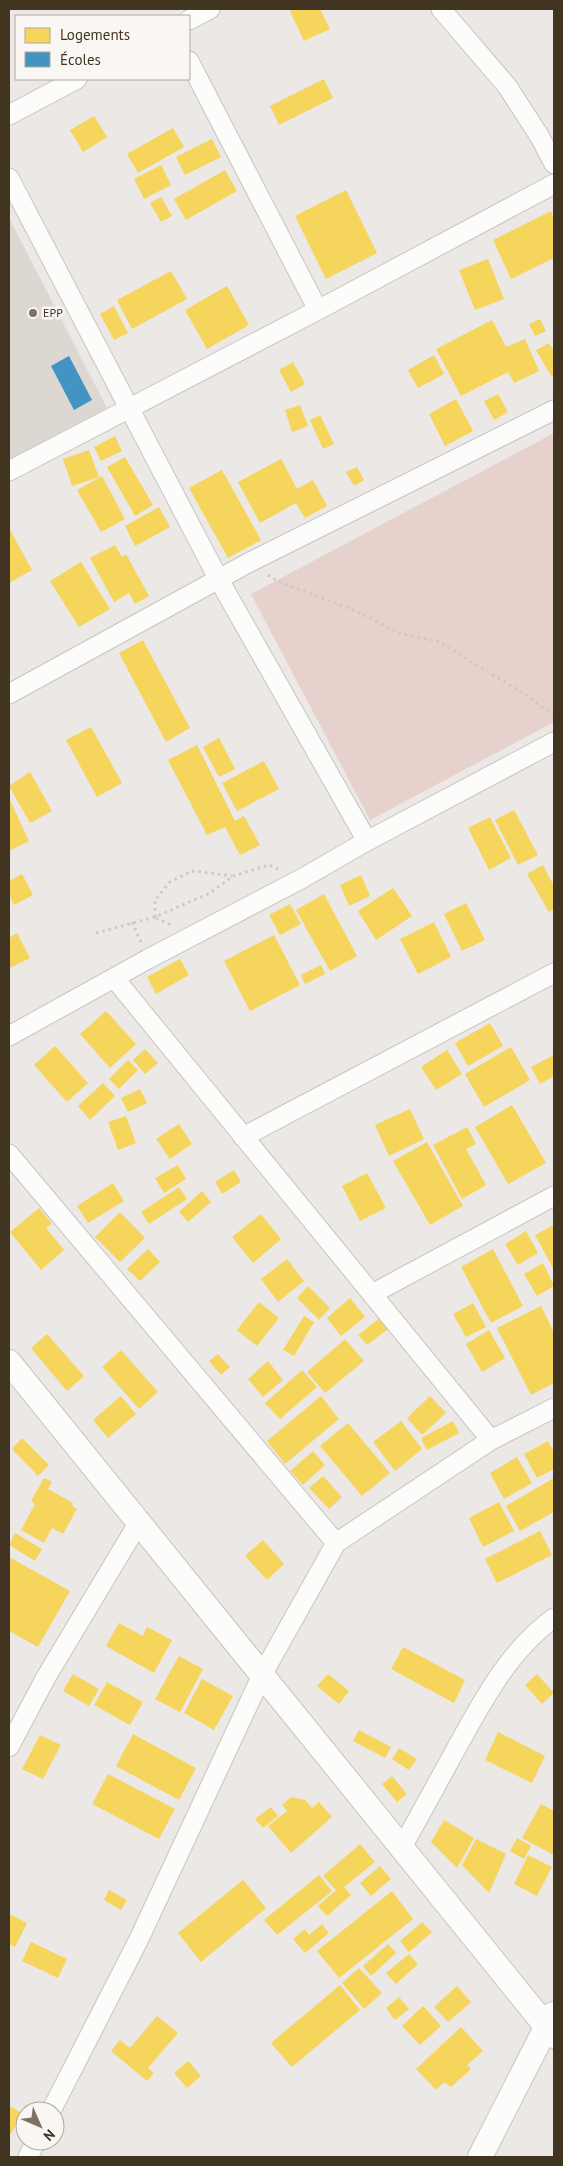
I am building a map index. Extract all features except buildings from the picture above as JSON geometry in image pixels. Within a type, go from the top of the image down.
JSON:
[{"type":"street","points":[[190,19],[210,9]]},
{"type":"street","points":[[441,9],[507,86],[540,137],[554,164]]},
{"type":"street","points":[[190,63],[318,310]]},
{"type":"street","points":[[9,115],[75,80]]},
{"type":"street","points":[[9,178],[218,580],[367,841]]},
{"type":"street","points":[[9,471],[318,310],[554,184]]},
{"type":"street","points":[[9,694],[248,563],[554,410]]},
{"type":"street","points":[[9,1036],[115,979],[148,959],[301,879],[367,841],[554,742]]},
{"type":"street","points":[[243,1137],[554,973]]},
{"type":"street","points":[[115,979],[491,1440]]},
{"type":"street","points":[[9,1154],[336,1543]]},
{"type":"street","points":[[372,1294],[554,1196]]},
{"type":"street","points":[[9,1362],[402,1847],[552,2025],[480,2157]]},
{"type":"street","points":[[56,2101],[139,1940],[262,1675],[336,1543],[491,1440],[554,1408]]},
{"type":"street","points":[[9,1747],[45,1679],[139,1522]]},
{"type":"street","points":[[402,1847],[483,1700],[522,1648],[544,1625],[554,1618]]},
{"type":"path","points":[[248,563],[277,581],[356,610],[399,633],[437,641],[528,696],[554,716]]},
{"type":"path","points":[[96,933],[155,918],[210,893],[233,876],[269,865],[301,879]]},
{"type":"path","points":[[155,918],[155,900],[170,882],[192,871],[233,876]]},
{"type":"shaded area","name":"EPP","points":[[9,218],[107,408],[9,460]]},
{"type":"shaded area","points":[[554,433],[554,722],[370,820],[251,594]]},
{"type":"place","name":"EPP","points":[[33,313]]}]
